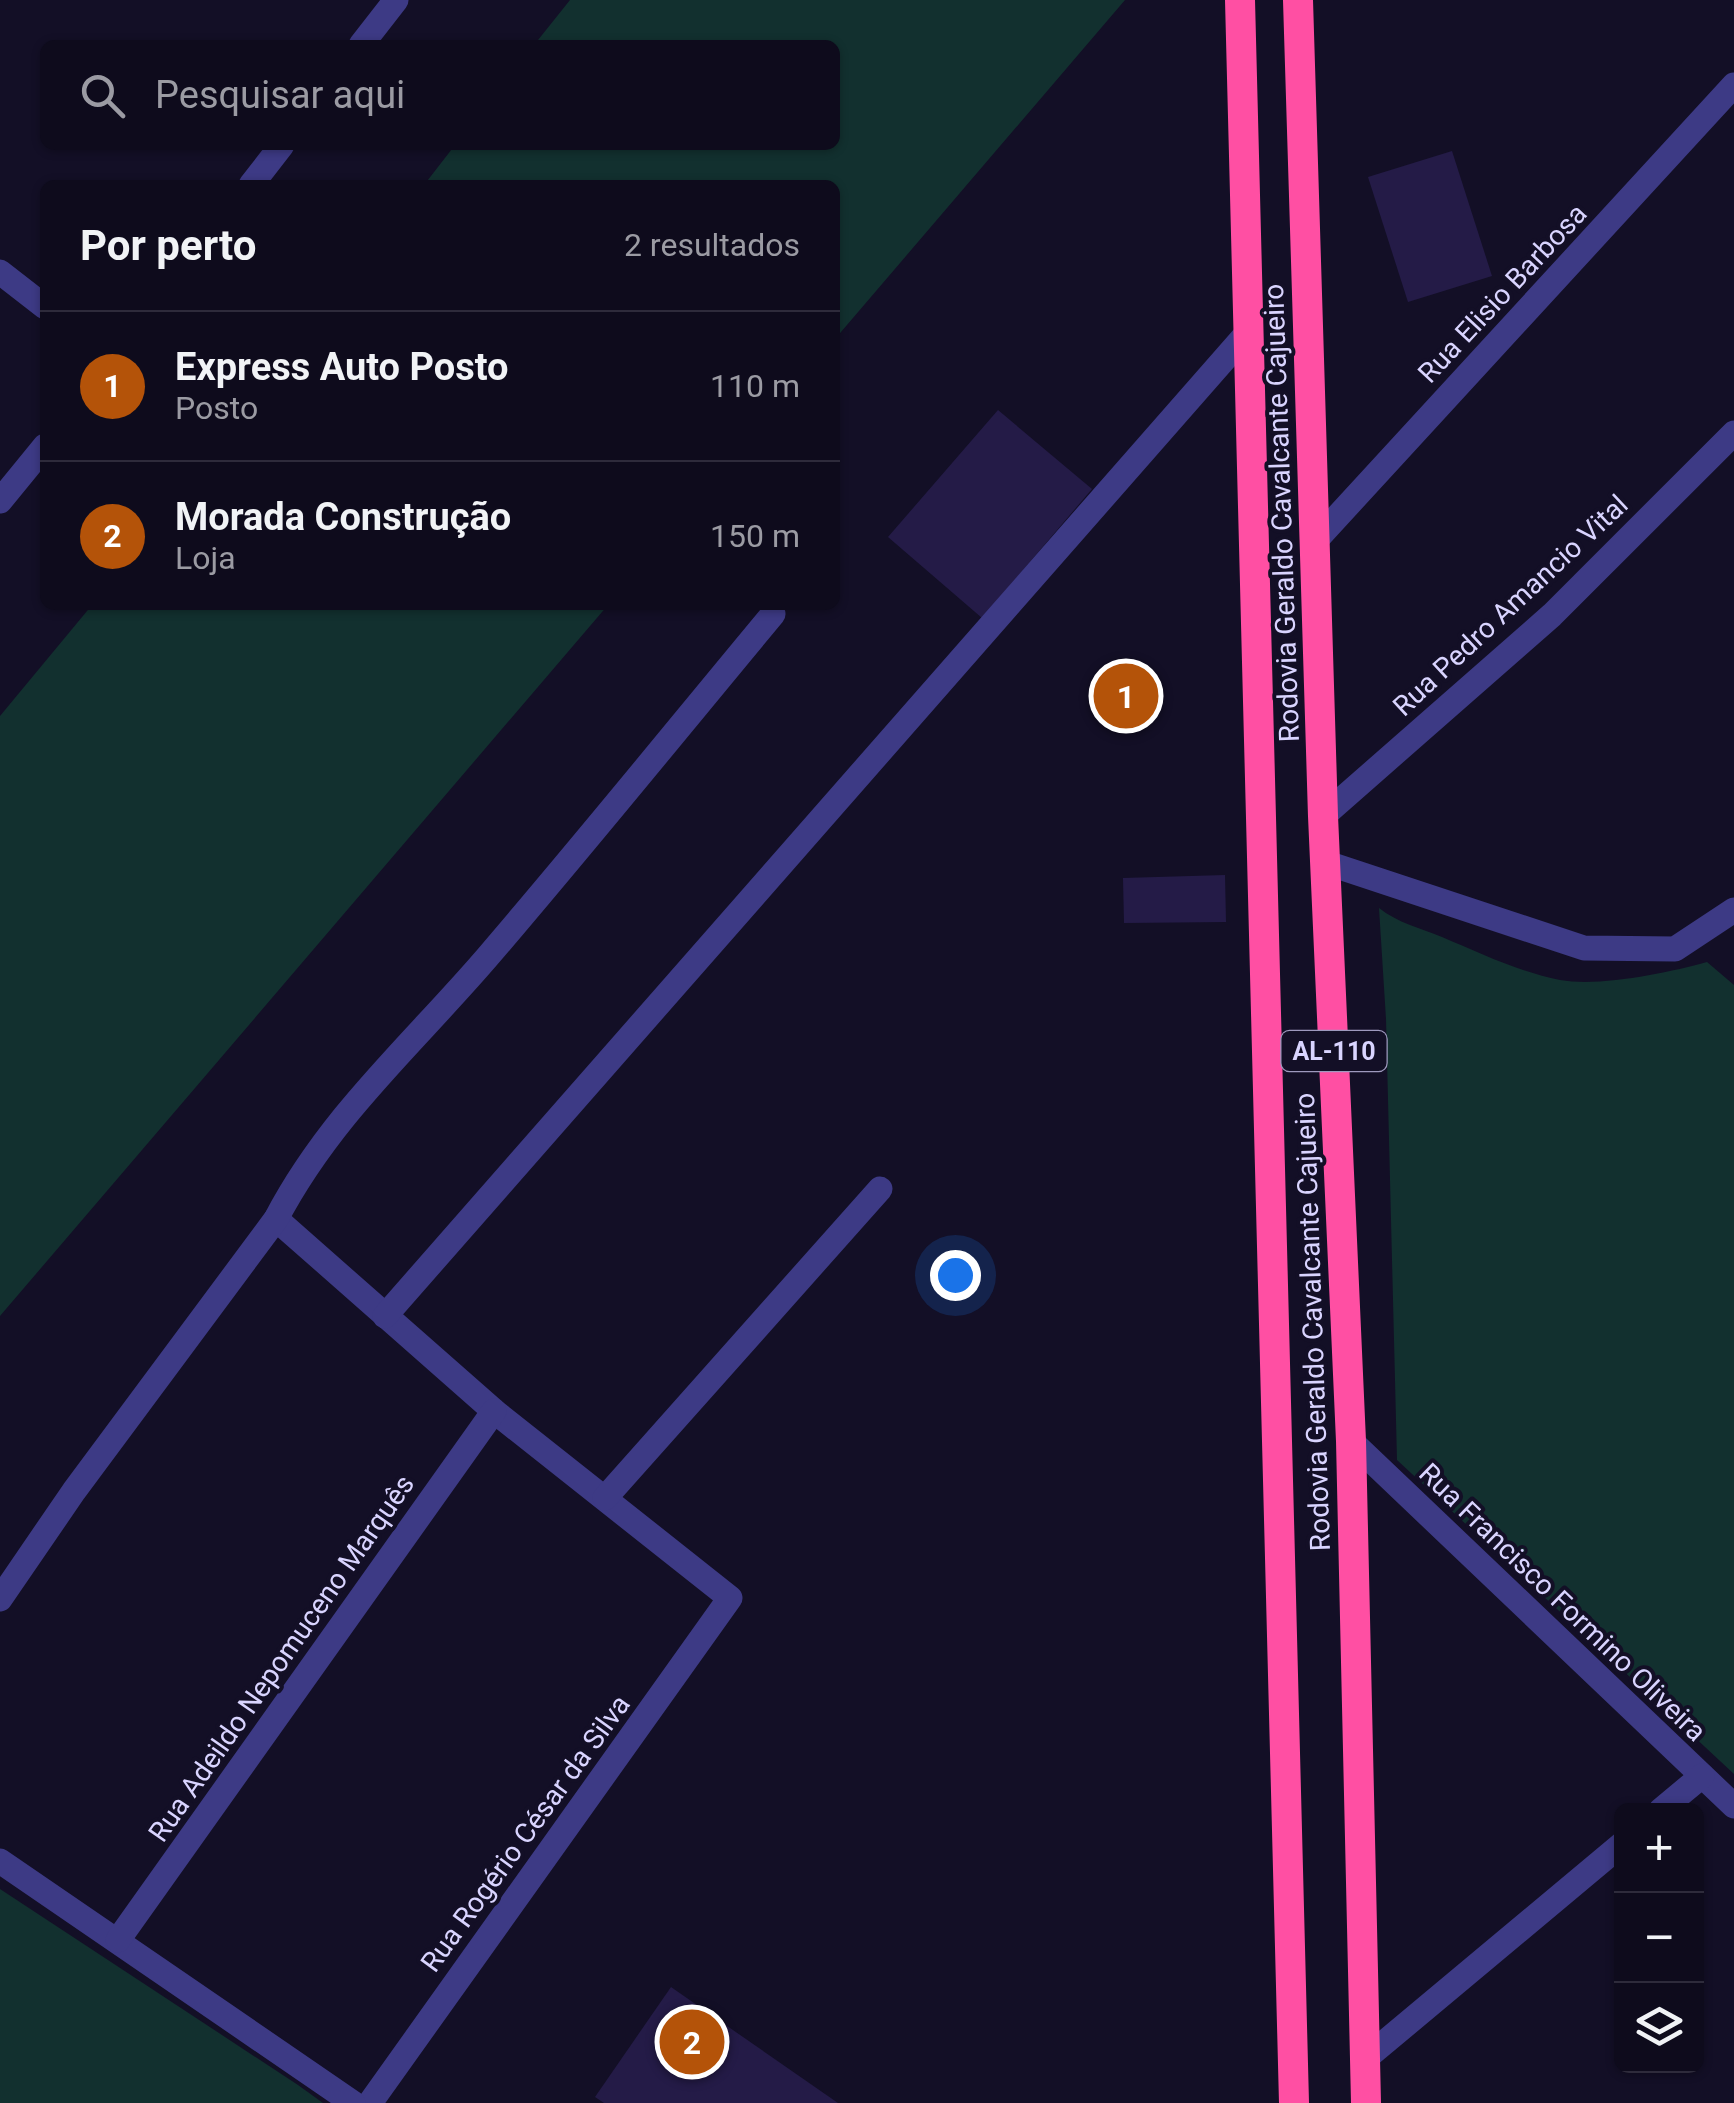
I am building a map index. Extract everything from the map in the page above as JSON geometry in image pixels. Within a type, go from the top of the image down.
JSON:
[{"type":"highway","name":"Rodovia Geraldo Cavalcante Cajueiro","points":[[1240,0],[1294,2103]]},
{"type":"highway","name":"Rodovia Geraldo Cavalcante Cajueiro","points":[[1298,0],[1323,816],[1351,1440],[1366,2103]]},
{"type":"street","points":[[365,40],[396,0]]},
{"type":"street","name":"Rua Elisio Barbosa","points":[[1315,541],[1734,85]]},
{"type":"street","points":[[255,180],[278,150]]},
{"type":"street","points":[[0,272],[40,303]]},
{"type":"street","points":[[385,1316],[1249,331]]},
{"type":"street","name":"Rua Pedro Amancio Vital","points":[[1323,816],[1552,615],[1734,433]]},
{"type":"street","points":[[0,501],[40,452]]},
{"type":"street","points":[[0,1599],[74,1491],[276,1219],[296,1180],[348,1110],[488,956],[773,614]]},
{"type":"street","points":[[1327,864],[1584,948],[1674,950],[1734,910]]},
{"type":"street","points":[[276,1219],[494,1411],[604,1498],[880,1189]]},
{"type":"street","name":"Rua Adeildo Nepomuceno Marquês","points":[[118,1940],[494,1411]]},
{"type":"street","name":"Rua Francisco Formino Oliveira","points":[[1351,1440],[1734,1806]]},
{"type":"street","name":"Rua Rogério César da Silva","points":[[370,2103],[730,1598],[604,1498]]},
{"type":"street","points":[[1669,1803],[1702,1776]]},
{"type":"street","points":[[1366,2058],[1614,1851]]},
{"type":"street","points":[[0,1861],[353,2103]]},
{"type":"green space","points":[[570,0],[1125,0],[840,333],[840,180],[428,180],[451,150],[840,150],[840,40],[538,40]]},
{"type":"green space","points":[[88,610],[604,610],[0,1316],[0,716]]},
{"type":"green space","points":[[1379,908],[1500,962],[1560,980],[1614,980],[1707,962],[1734,985],[1734,1774],[1397,1460],[1386,1019]]},
{"type":"green space","points":[[0,1889],[298,2085],[323,2103],[0,2103]]},
{"type":"building","points":[[1452,151],[1492,276],[1408,302],[1368,177]]},
{"type":"building","points":[[998,410],[1092,489],[982,618],[888,537]]},
{"type":"building","points":[[1225,875],[1226,922],[1124,923],[1123,878]]},
{"type":"building","points":[[671,1987],[838,2103],[604,2103],[595,2097]]},
{"type":"place","name":"Express Auto Posto","points":[[1126,696]]},
{"type":"place","name":"Morada Construção","points":[[692,2042]]}]
